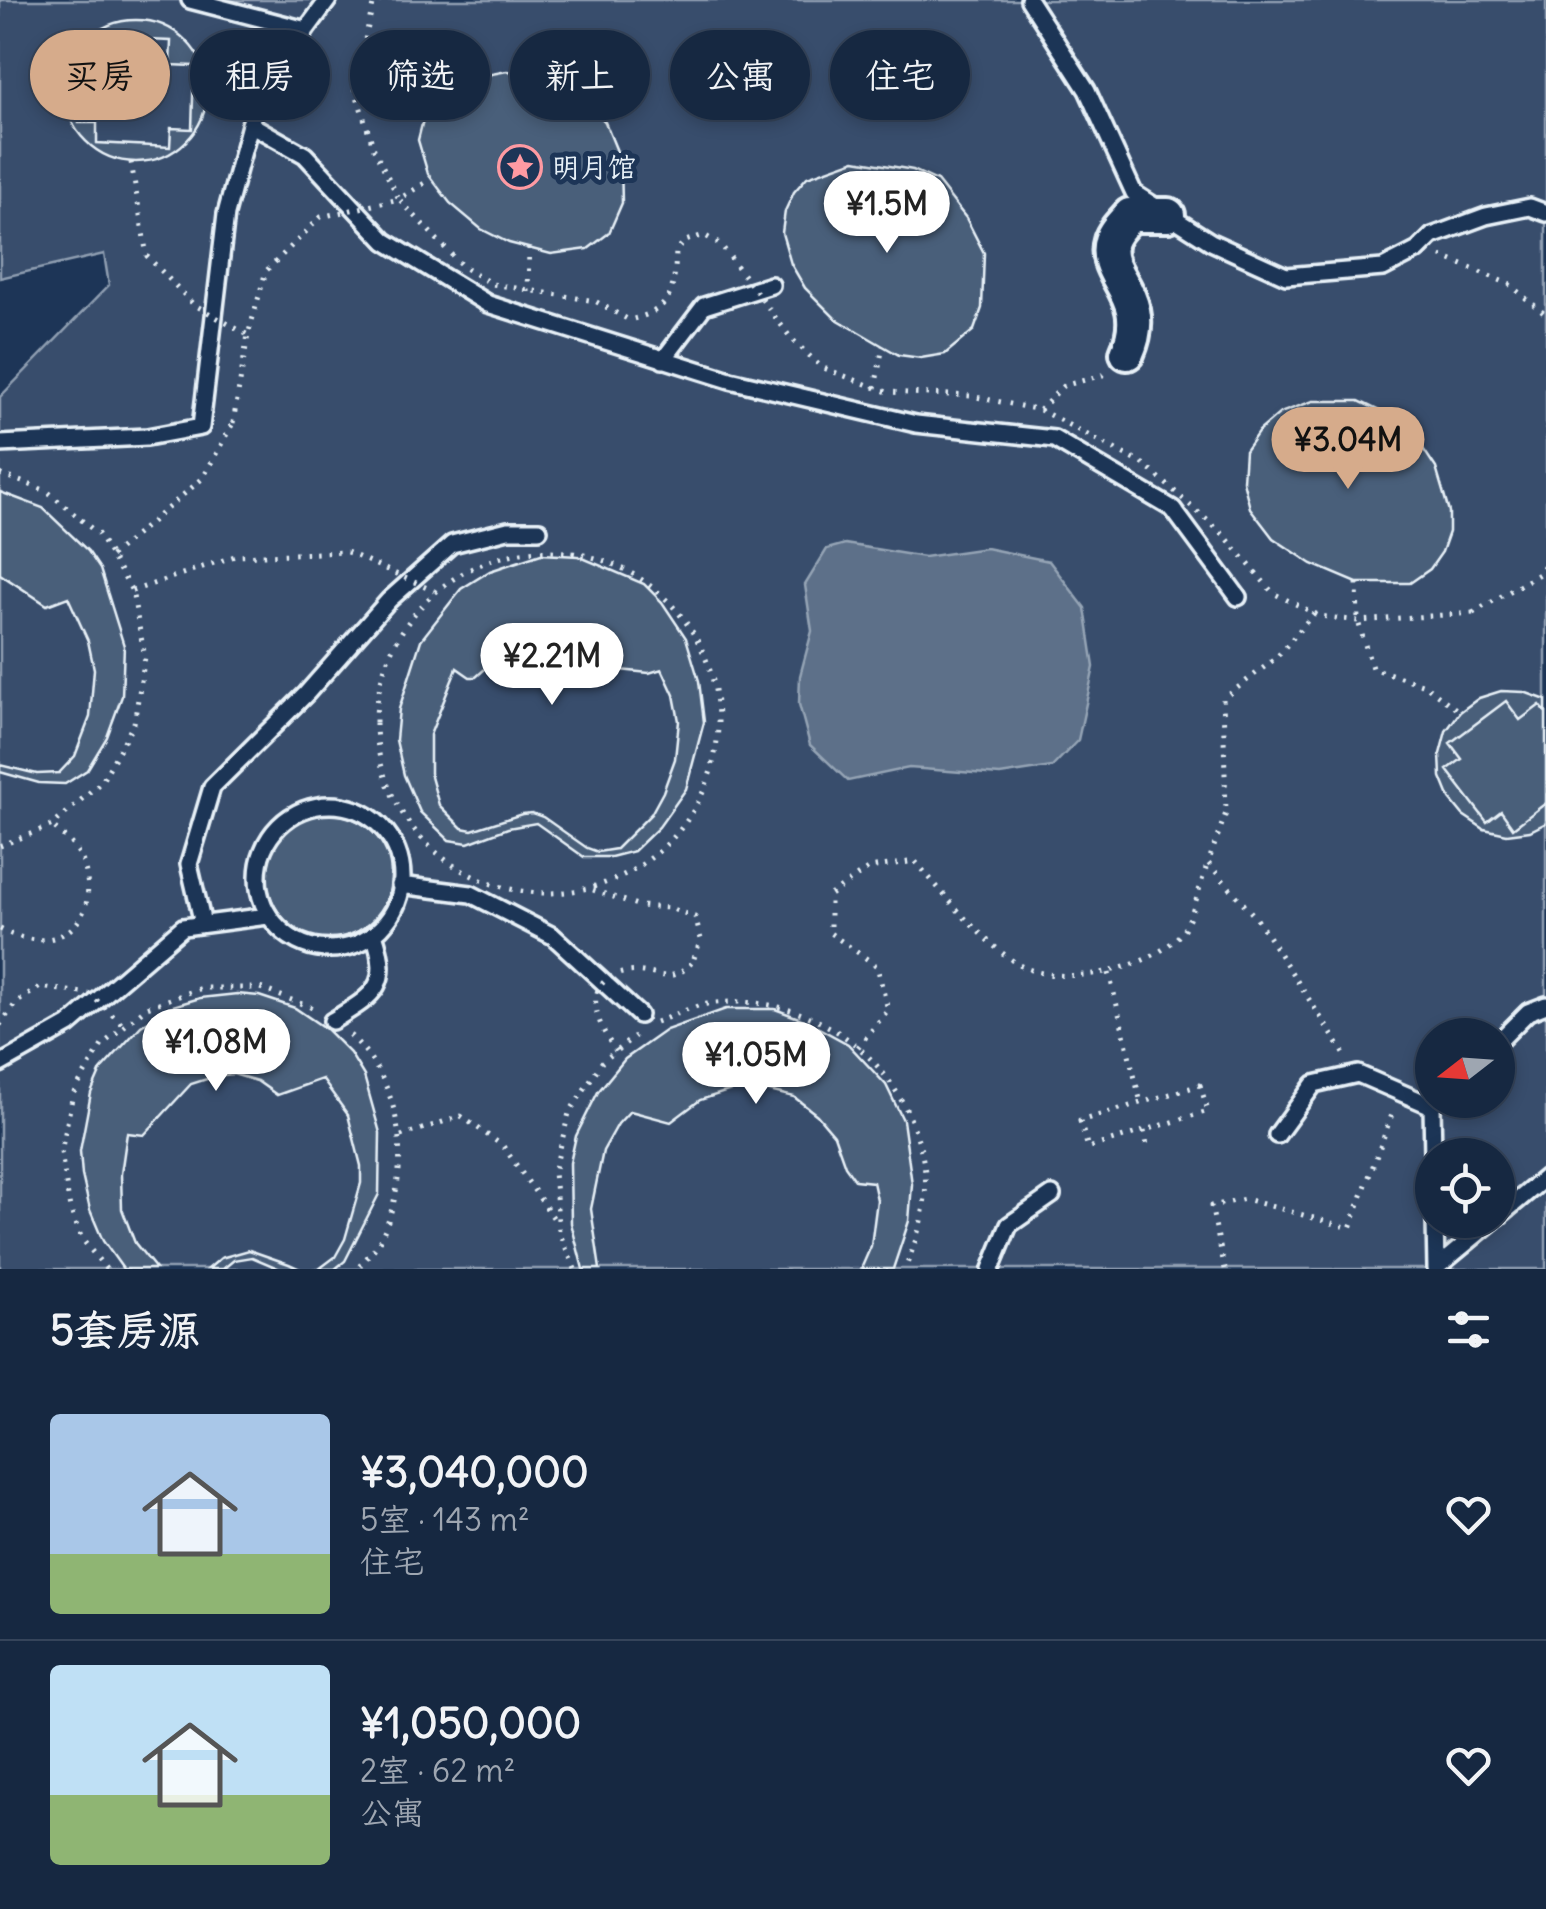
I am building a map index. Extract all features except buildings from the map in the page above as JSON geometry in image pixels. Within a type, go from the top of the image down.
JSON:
[{"type":"street","points":[[1127,353],[1136,334],[1136,313],[1108,254],[1112,237],[1130,216],[1168,215]]},
{"type":"lane","points":[[190,0],[306,30],[328,0]]},
{"type":"lane","points":[[1029,0],[1087,90],[1134,193],[1211,242],[1286,276],[1383,268],[1418,250],[1432,236],[1486,216],[1530,207],[1546,213]]},
{"type":"lane","points":[[0,444],[147,438],[201,427],[226,214],[251,120]]},
{"type":"lane","points":[[250,124],[304,155],[385,241],[488,304],[730,380],[916,424],[1054,439],[1173,509],[1238,597]]},
{"type":"lane","points":[[663,360],[704,306],[771,285]]},
{"type":"lane","points":[[203,924],[189,864],[212,787],[306,694],[389,600],[452,544],[508,530],[539,530]]},
{"type":"lane","points":[[338,805],[362,812],[381,826],[395,846],[402,870],[400,885],[390,916],[374,934],[353,946],[329,950],[305,946],[284,934],[268,916],[260,895],[258,871],[263,849],[275,829],[294,814],[315,806],[338,805]]},
{"type":"lane","points":[[400,885],[471,894],[553,936],[644,1020]]},
{"type":"lane","points":[[0,1064],[69,1025],[183,927],[268,916]]},
{"type":"lane","points":[[332,1020],[370,998],[382,978],[383,960],[374,934]]},
{"type":"lane","points":[[1515,1025],[1528,1012],[1546,1005]]},
{"type":"lane","points":[[1276,1135],[1314,1084],[1358,1074],[1415,1097]]},
{"type":"lane","points":[[1515,1202],[1546,1177]]},
{"type":"lane","points":[[991,1269],[1009,1225],[1052,1194]]},
{"type":"lane","points":[[1435,1238],[1436,1269]]},
{"type":"lane","points":[[1436,1269],[1472,1238]]},
{"type":"path","points":[[381,0],[373,5],[354,87],[374,150],[398,200],[463,267],[492,284],[595,301],[629,320],[651,315],[666,305],[674,280],[676,251],[685,242],[704,234],[722,245],[791,338],[821,367],[888,392],[971,396],[1040,410],[1145,465],[1225,536],[1273,593],[1314,613],[1358,621],[1473,613],[1539,574],[1546,563]]},
{"type":"path","points":[[131,162],[146,256],[193,304],[248,335]]},
{"type":"path","points":[[111,556],[203,478],[232,423],[248,335],[266,272],[321,217],[398,200],[432,179]]},
{"type":"path","points":[[528,292],[529,249]]},
{"type":"path","points":[[1418,250],[1447,257],[1510,284],[1546,315]]},
{"type":"path","points":[[875,388],[882,346]]},
{"type":"path","points":[[1040,410],[1063,386],[1103,375],[1127,353]]},
{"type":"path","points":[[0,474],[47,491],[98,534],[132,591],[145,657],[134,722],[102,780],[52,825],[0,846]]},
{"type":"path","points":[[540,548],[596,556],[646,580],[686,619],[712,669],[720,724],[717,742],[710,779],[684,829],[643,866],[592,890],[536,895],[482,882],[432,851],[396,806],[377,750],[378,692],[397,637],[434,591],[483,561],[540,548]]},
{"type":"path","points":[[132,591],[234,556],[347,552],[434,591]]},
{"type":"path","points":[[1357,583],[1358,621],[1372,668],[1426,686],[1460,712]]},
{"type":"path","points":[[858,1047],[888,1010],[878,966],[830,933],[830,895],[869,868],[915,861],[958,910],[1014,962],[1036,972],[1109,972],[1159,951],[1184,930],[1226,813],[1223,699],[1276,658],[1314,613]]},
{"type":"path","points":[[0,928],[32,942],[54,940],[72,929],[89,896],[82,858],[52,825]]},
{"type":"path","points":[[1208,863],[1257,919],[1358,1074]]},
{"type":"path","points":[[592,890],[640,906],[670,908],[695,917],[701,939],[684,972],[669,977],[632,971],[612,976],[599,990],[593,1011],[600,1030],[616,1051]]},
{"type":"path","points":[[1109,972],[1141,1102]]},
{"type":"path","points":[[0,1025],[16,1002],[40,987],[90,994],[124,1026]]},
{"type":"path","points":[[106,1269],[82,1239],[70,1209],[61,1152],[72,1094],[102,1044],[124,1026],[147,1008],[202,988],[260,988],[311,1006],[354,1038],[385,1084],[401,1136],[398,1190],[380,1241],[358,1269]]},
{"type":"path","points":[[644,1020],[706,1004],[766,1003],[824,1022],[872,1057],[907,1107],[925,1167],[922,1229],[905,1269]]},
{"type":"path","points":[[558,1225],[554,1172],[569,1113],[602,1062],[638,1033]]},
{"type":"path","points":[[1200,1084],[1208,1111],[1144,1131],[1088,1148],[1080,1121],[1200,1084]]},
{"type":"path","points":[[1225,1269],[1210,1206],[1246,1199],[1350,1228],[1401,1092]]},
{"type":"path","points":[[401,1136],[461,1116],[503,1146],[558,1225],[575,1269]]},
{"type":"path","points":[[1144,1131],[1147,1145]]},
{"type":"shaded area","points":[[0,0],[1546,0],[1546,1269],[0,1269],[0,397],[109,285],[104,254],[0,278]]},
{"type":"shaded area","points":[[845,544],[924,557],[986,548],[1049,561],[1085,608],[1094,667],[1078,740],[1052,767],[1000,775],[909,768],[848,781],[810,745],[799,704],[800,676],[812,631],[805,585],[827,549]]},
{"type":"place","name":"明月馆","points":[[520,167]]}]
